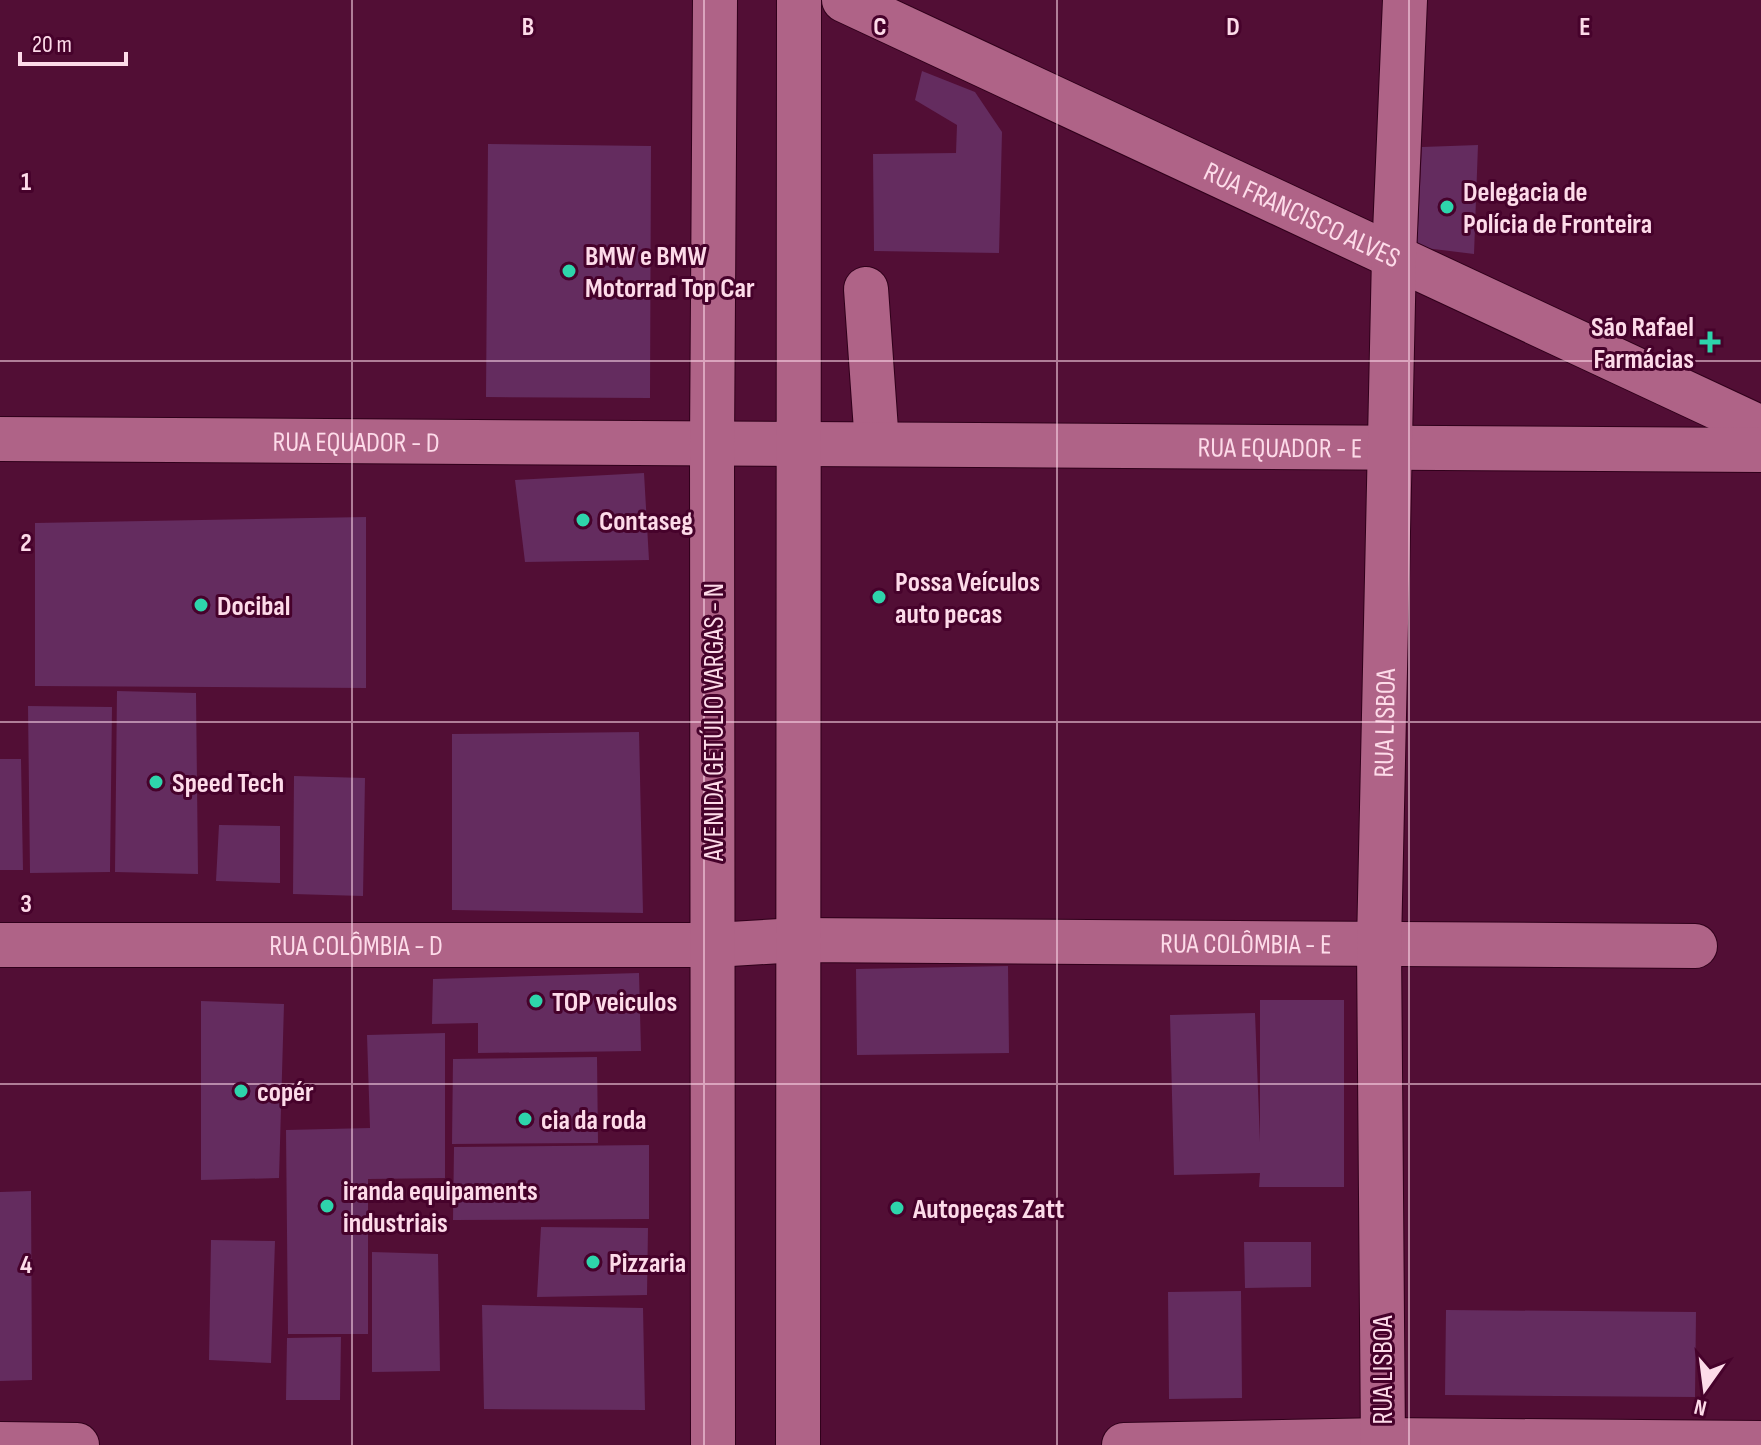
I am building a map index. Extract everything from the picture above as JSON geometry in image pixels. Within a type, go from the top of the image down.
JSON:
[{"type":"street","name":"AVENIDA GETÚLIO VARGAS - N","points":[[713,1445],[715,0]]},
{"type":"street","points":[[798,1445],[799,0]]},
{"type":"street","name":"RUA FRANCISCO ALVES","points":[[844,0],[1761,428]]},
{"type":"street","name":"RUA LISBOA","points":[[1383,1442],[1379,945],[1394,256],[1405,0]]},
{"type":"street","points":[[866,289],[877,444]]},
{"type":"street","name":"RUA EQUADOR - D","points":[[0,439],[712,445],[798,443]]},
{"type":"street","name":"RUA EQUADOR - E","points":[[798,443],[1391,450],[1761,450]]},
{"type":"street","name":"RUA COLÔMBIA - E","points":[[714,945],[798,940],[1695,946]]},
{"type":"street","name":"RUA COLÔMBIA - D","points":[[0,945],[714,945]]},
{"type":"street","points":[[1124,1445],[1761,1443]]},
{"type":"street","points":[[0,1444],[77,1445]]},
{"type":"building","points":[[922,71],[975,92],[1002,132],[999,253],[874,251],[873,154],[956,153],[957,125],[915,100]]},
{"type":"building","name":"BMW e BMW Motorrad Top Car","points":[[488,144],[651,146],[650,398],[486,397]]},
{"type":"building","points":[[1478,145],[1474,254],[1417,247],[1422,147]]},
{"type":"building","name":"Contaseg","points":[[644,473],[649,560],[525,562],[515,480]]},
{"type":"building","name":"Docibal","points":[[366,517],[366,688],[35,686],[35,523]]},
{"type":"building","name":"Speed Tech","points":[[117,691],[196,693],[198,874],[115,872]]},
{"type":"building","points":[[28,706],[112,707],[110,872],[30,873]]},
{"type":"building","points":[[639,732],[643,913],[452,910],[452,734]]},
{"type":"building","points":[[0,759],[21,759],[23,870],[0,870]]},
{"type":"building","points":[[294,776],[365,778],[363,896],[293,894]]},
{"type":"building","points":[[219,825],[280,826],[280,883],[216,881]]},
{"type":"building","points":[[1008,966],[1009,1053],[857,1055],[856,969]]},
{"type":"building","name":"TOP veiculos","points":[[639,973],[641,1051],[478,1053],[478,1023],[432,1024],[433,979]]},
{"type":"building","points":[[1260,1000],[1344,1000],[1344,1187],[1259,1187],[1260,1173],[1174,1175],[1170,1015],[1255,1013],[1260,1142]]},
{"type":"building","name":"copér","points":[[201,1001],[284,1004],[279,1178],[201,1180]]},
{"type":"building","name":"iranda equipaments industriais","points":[[445,1033],[445,1178],[368,1179],[368,1334],[288,1334],[286,1130],[370,1128],[367,1035]]},
{"type":"building","name":"cia da roda","points":[[597,1057],[598,1143],[452,1144],[453,1059]]},
{"type":"building","points":[[649,1145],[649,1219],[453,1220],[454,1147]]},
{"type":"building","points":[[31,1191],[32,1380],[0,1381],[0,1192]]},
{"type":"building","name":"Pizzaria","points":[[541,1227],[648,1228],[647,1295],[537,1297]]},
{"type":"building","points":[[211,1240],[275,1241],[271,1363],[209,1360]]},
{"type":"building","points":[[1244,1242],[1311,1242],[1311,1287],[1245,1288]]},
{"type":"building","points":[[372,1252],[438,1254],[440,1371],[372,1372]]},
{"type":"building","points":[[1241,1291],[1242,1398],[1169,1399],[1168,1292]]},
{"type":"building","points":[[482,1305],[643,1308],[645,1410],[484,1409]]},
{"type":"building","points":[[1446,1310],[1696,1312],[1695,1397],[1445,1395]]},
{"type":"building","points":[[341,1337],[340,1400],[286,1400],[287,1338]]},
{"type":"place","name":"Delegacia de Polícia de Fronteira","points":[[1447,207]]},
{"type":"place","name":"BMW e BMW Motorrad Top Car","points":[[569,271]]},
{"type":"place","name":"São Rafael Farmácias","points":[[1710,342]]},
{"type":"place","name":"Contaseg","points":[[583,520]]},
{"type":"place","name":"Possa Veículos auto pecas","points":[[879,597]]},
{"type":"place","name":"Docibal","points":[[201,605]]},
{"type":"place","name":"Speed Tech","points":[[156,782]]},
{"type":"place","name":"TOP veiculos","points":[[536,1001]]},
{"type":"place","name":"copér","points":[[241,1091]]},
{"type":"place","name":"cia da roda","points":[[525,1119]]},
{"type":"place","name":"iranda equipaments industriais","points":[[327,1206]]},
{"type":"place","name":"Autopeças Zatt","points":[[897,1208]]},
{"type":"place","name":"Pizzaria","points":[[593,1262]]}]
